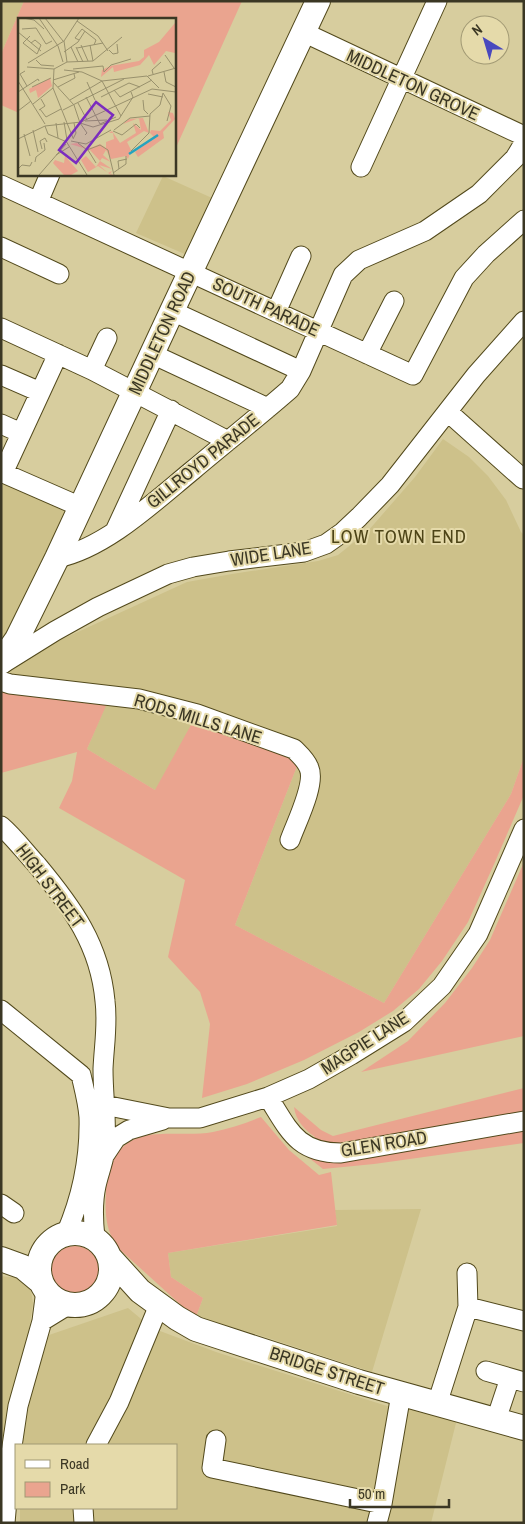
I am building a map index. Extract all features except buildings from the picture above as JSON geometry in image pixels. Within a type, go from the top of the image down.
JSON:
[{"type":"main road","name":"MIDDLETON ROAD","points":[[1,664],[17,639],[57,558],[318,1]]},
{"type":"main road","points":[[1,1258],[23,1267],[59,1302],[76,1305],[91,1302],[105,1290],[112,1273],[111,1259],[104,1246],[96,1238],[78,1232],[66,1234],[52,1241],[45,1248],[40,1258],[39,1269],[44,1286]]},
{"type":"main road","points":[[1,1258],[21,1251],[45,1248]]},
{"type":"main road","name":"BRIDGE STREET","points":[[111,1259],[150,1298],[196,1329],[401,1394],[524,1428]]},
{"type":"main road","points":[[105,1290],[150,1298]]},
{"type":"street","points":[[362,167],[438,1]]},
{"type":"street","name":"MIDDLETON GROVE","points":[[303,32],[524,136]]},
{"type":"street","name":"GILLROYD PARADE","points":[[57,558],[72,555],[89,548],[116,531],[290,389],[301,371],[343,275],[359,260],[425,231],[479,194],[515,158],[524,143]]},
{"type":"street","points":[[38,202],[50,175]]},
{"type":"street","name":"SOUTH PARADE","points":[[1,185],[413,375],[464,278],[486,254],[524,220]]},
{"type":"street","points":[[1,247],[59,274]]},
{"type":"street","points":[[276,312],[301,256]]},
{"type":"street","points":[[367,354],[394,301]]},
{"type":"street","points":[[172,311],[301,371]]},
{"type":"street","name":"WIDE LANE","points":[[1,664],[98,607],[168,574],[229,560],[304,552],[326,544],[354,522],[390,484],[476,374],[524,321]]},
{"type":"street","points":[[1,328],[92,370],[228,441]]},
{"type":"street","points":[[92,370],[107,338]]},
{"type":"street","points":[[58,354],[2,472],[81,507]]},
{"type":"street","points":[[152,354],[268,408]]},
{"type":"street","points":[[1,375],[40,392]]},
{"type":"street","points":[[116,531],[171,410]]},
{"type":"street","points":[[448,412],[523,479]]},
{"type":"street","points":[[1,424],[21,433]]},
{"type":"street","name":"RODS MILLS LANE","points":[[1,680],[10,684],[111,694],[139,699],[197,714],[294,749],[309,767],[311,781],[290,840]]},
{"type":"street","name":"MAGPIE LANE","points":[[108,1108],[169,1118],[200,1118],[268,1097],[309,1079],[404,1022],[442,986],[478,934],[524,829]]},
{"type":"street","name":"HIGH STREET","points":[[4,833],[70,907],[90,941],[100,972],[106,1002],[103,1069],[108,1108]]},
{"type":"street","points":[[4,1017],[81,1075],[96,1157],[66,1234]]},
{"type":"street","points":[[81,1075],[103,1069]]},
{"type":"street","name":"GLEN ROAD","points":[[268,1097],[295,1138],[325,1153],[342,1152],[524,1121]]},
{"type":"street","points":[[96,1238],[92,1214],[96,1185],[96,1125],[108,1108]]},
{"type":"street","name":"MAGPIE LANE","points":[[96,1157],[116,1138],[129,1130],[169,1118]]},
{"type":"street","points":[[437,1404],[468,1307],[467,1273]]},
{"type":"street","points":[[4,1519],[18,1406],[42,1321],[44,1286]]},
{"type":"street","points":[[97,1444],[119,1402],[150,1298]]},
{"type":"street","points":[[42,1321],[68,1304]]},
{"type":"street","points":[[468,1307],[524,1321]]},
{"type":"street","points":[[486,1371],[517,1380],[496,1420]]},
{"type":"street","points":[[216,1440],[212,1468],[379,1518],[401,1394]]},
{"type":"street","points":[[83,1509],[84,1523]]},
{"type":"shaded area","points":[[1,1],[24,1],[1,54]]},
{"type":"shaded area","points":[[163,176],[212,198],[187,255],[136,233]]},
{"type":"shaded area","points":[[443,439],[469,457],[488,476],[506,500],[524,535],[524,757],[511,794],[384,1003],[235,925],[301,756],[155,790],[87,749],[108,700],[1,678],[45,647],[187,582],[318,561],[338,555],[368,531],[415,477]]},
{"type":"shaded area","points":[[1,482],[69,513],[1,644]]},
{"type":"shaded area","points":[[421,1209],[372,1372],[256,1334],[196,1317],[203,1298],[171,1277],[168,1253],[337,1226],[335,1210]]},
{"type":"shaded area","points":[[1,1276],[18,1278],[26,1283],[31,1291],[33,1303],[27,1343],[2,1453]]},
{"type":"shaded area","points":[[128,1308],[152,1328],[216,1352],[387,1406],[416,1409],[457,1419],[431,1523],[20,1523],[20,1509],[178,1509],[178,1444],[22,1444],[30,1397],[49,1335]]},
{"type":"green space","points":[[24,1],[242,1],[175,150],[175,18],[18,18],[18,113],[1,105],[1,54]]},
{"type":"green space","points":[[1,687],[109,699],[87,749],[155,790],[197,714],[301,756],[235,925],[384,1003],[511,794],[524,757],[524,795],[468,922],[442,961],[419,989],[393,1011],[359,1032],[304,1060],[247,1084],[202,1098],[210,1024],[200,992],[168,957],[185,880],[59,808],[72,781],[77,752],[1,773]]},
{"type":"green space","points":[[524,862],[524,1036],[361,1072],[408,1041],[445,1003],[472,968],[490,940]]},
{"type":"green space","points":[[524,1088],[524,1113],[336,1146],[313,1141],[315,1137],[301,1124],[294,1107],[321,1130],[333,1136]]},
{"type":"green space","points":[[261,1117],[289,1150],[319,1175],[331,1172],[337,1225],[168,1253],[171,1277],[203,1298],[196,1317],[117,1247],[108,1227],[106,1213],[106,1183],[110,1168],[121,1149],[143,1136],[213,1132]]},
{"type":"green space","points":[[524,1128],[524,1143],[374,1164],[323,1169],[304,1154]]},
{"type":"green space","points":[[75,1246],[84,1248],[92,1253],[97,1261],[99,1270],[97,1279],[92,1287],[84,1292],[75,1294],[66,1292],[58,1287],[53,1279],[51,1270],[53,1261],[58,1253],[66,1248]]},
{"type":"district","name":"LOW TOWN END","points":[[399,536]]}]
